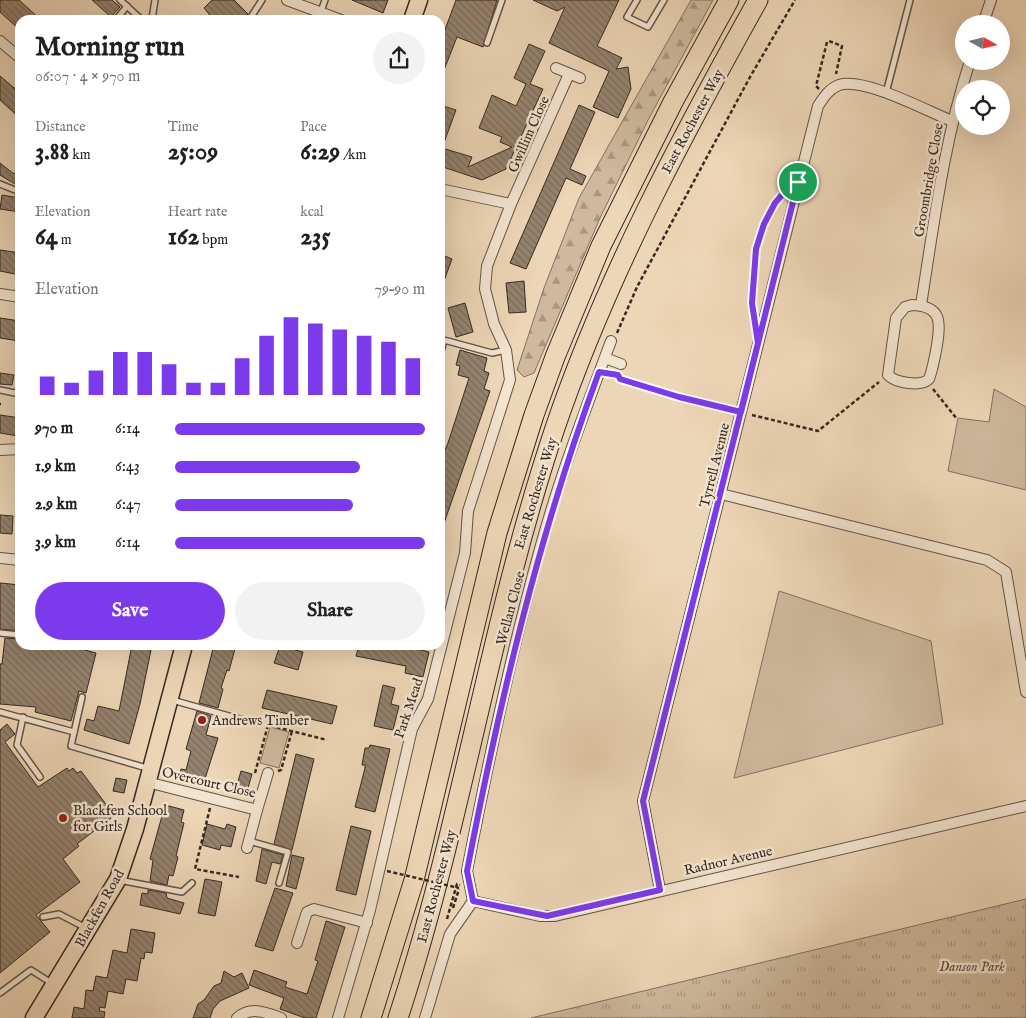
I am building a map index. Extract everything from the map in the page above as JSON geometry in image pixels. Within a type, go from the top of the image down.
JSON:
[{"type":"highway","name":"East Rochester Way","points":[[371,1018],[414,880],[497,533],[534,415],[555,357],[601,246],[669,110],[730,0]]},
{"type":"highway","name":"East Rochester Way","points":[[398,1018],[428,920],[445,856],[514,560],[555,427],[603,301],[648,206],[758,0]]},
{"type":"main road","points":[[414,15],[419,0]]},
{"type":"main road","name":"Blackfen Road","points":[[34,1018],[89,930],[118,879],[135,828],[183,650]]},
{"type":"street","points":[[287,0],[317,15]]},
{"type":"street","points":[[986,15],[992,0]]},
{"type":"street","points":[[0,41],[15,54]]},
{"type":"street","points":[[556,68],[580,78]]},
{"type":"street","name":"Groombridge Close","points":[[921,305],[952,121],[967,70]]},
{"type":"street","name":"Gwillim Close","points":[[506,350],[494,324],[485,289],[487,266],[511,204],[570,74]]},
{"type":"street","points":[[824,96],[839,85],[863,84],[952,121]]},
{"type":"street","name":"Tyrrell Avenue","points":[[660,890],[643,801],[798,182],[818,106],[824,96]]},
{"type":"street","points":[[445,190],[511,204]]},
{"type":"street","points":[[0,294],[15,296]]},
{"type":"street","points":[[921,305],[929,308],[936,313],[939,325],[932,370],[927,381],[920,384],[896,380],[888,374],[896,318],[905,307],[921,305]]},
{"type":"street","name":"Wellan Close","points":[[473,901],[467,871],[512,655],[544,535],[572,446],[613,339]]},
{"type":"street","name":"Park Mead","points":[[445,622],[465,553],[468,511],[510,380],[506,350]]},
{"type":"street","points":[[605,358],[621,364]]},
{"type":"street","points":[[0,450],[15,449]]},
{"type":"street","points":[[721,494],[987,560],[1006,572],[1026,692]]},
{"type":"street","points":[[0,558],[15,560]]},
{"type":"street","name":"Park Mead","points":[[338,1018],[367,923],[412,728],[428,699],[438,650]]},
{"type":"street","name":"Overcourt Close","points":[[149,775],[212,799],[257,810],[268,773]]},
{"type":"street","name":"Radnor Avenue","points":[[473,901],[547,916],[1026,806]]},
{"type":"street","points":[[248,844],[257,810]]},
{"type":"street","points":[[425,1018],[450,934],[473,901]]},
{"type":"street","points":[[297,943],[307,912],[314,909],[367,923]]},
{"type":"street","points":[[237,1018],[247,1011],[260,1011],[281,1018]]},
{"type":"lane","points":[[120,0],[137,15]]},
{"type":"lane","points":[[152,15],[155,0]]},
{"type":"lane","points":[[252,15],[262,0]]},
{"type":"lane","points":[[319,15],[326,0]]},
{"type":"lane","points":[[487,43],[502,0]]},
{"type":"lane","points":[[637,0],[627,17],[648,26],[664,0]]},
{"type":"lane","points":[[886,93],[910,0]]},
{"type":"lane","points":[[120,15],[127,6]]},
{"type":"lane","points":[[0,184],[15,190]]},
{"type":"lane","points":[[445,340],[492,352],[506,350]]},
{"type":"lane","points":[[0,390],[15,393]]},
{"type":"lane","points":[[0,633],[15,634]]},
{"type":"lane","points":[[82,697],[71,746],[149,775]]},
{"type":"lane","points":[[169,700],[254,723]]},
{"type":"lane","points":[[0,712],[74,732]]},
{"type":"lane","points":[[23,717],[17,745],[40,777]]},
{"type":"lane","points":[[248,844],[288,852],[279,883]]},
{"type":"lane","points":[[118,879],[182,892],[192,883]]},
{"type":"lane","points":[[43,917],[59,914],[89,930]]},
{"type":"lane","points":[[0,992],[31,970],[55,985]]},
{"type":"path","points":[[613,339],[637,287],[750,77],[795,0]]},
{"type":"path","points":[[824,96],[816,86],[827,42],[829,41],[842,46],[835,76],[839,85]]},
{"type":"path","points":[[754,319],[752,303],[756,249],[764,224],[775,203],[787,189],[798,182]]},
{"type":"path","points":[[599,372],[618,375],[620,379],[679,397],[818,431],[888,374]]},
{"type":"path","points":[[927,381],[957,419]]},
{"type":"path","points":[[253,780],[268,725],[327,740]]},
{"type":"path","points":[[268,773],[281,770],[292,731]]},
{"type":"path","points":[[212,799],[195,869],[239,877]]},
{"type":"path","points":[[387,871],[459,888],[450,920],[446,918],[454,889]]},
{"type":"green space","points":[[691,0],[713,0],[648,120],[600,218],[534,373],[524,377],[517,370],[544,288],[579,198]]},
{"type":"green space","points":[[994,389],[1026,407],[1026,490],[948,471],[958,418],[989,422]]},
{"type":"green space","points":[[779,591],[931,641],[943,724],[734,778]]},
{"type":"green space","points":[[270,727],[289,732],[279,768],[260,763]]},
{"type":"green space","name":"Danson Park","points":[[1026,899],[1026,1018],[531,1018]]},
{"type":"building","points":[[0,0],[19,0],[36,15],[15,15],[15,26],[0,12]]},
{"type":"building","points":[[92,0],[112,0],[120,7],[113,15],[109,15]]},
{"type":"building","points":[[212,0],[234,0],[248,14],[210,15],[204,8]]},
{"type":"building","points":[[352,0],[388,0],[383,13]]},
{"type":"building","points":[[456,0],[497,0],[483,47],[457,37],[445,67],[445,30]]},
{"type":"building","points":[[533,0],[619,0],[597,46],[622,58],[616,69],[628,67],[631,89],[618,118],[593,107],[609,71],[549,43],[565,7],[557,11]]},
{"type":"building","points":[[529,44],[545,51],[530,84],[543,89],[506,169],[482,180],[445,168],[445,149],[472,157],[468,167],[512,147],[500,142],[502,137],[479,128],[492,95],[516,106],[526,84],[514,78]]},
{"type":"building","points":[[0,76],[15,89],[15,114],[0,100]]},
{"type":"building","points":[[579,105],[595,112],[570,169],[586,176],[582,185],[566,178],[526,269],[510,263]]},
{"type":"building","points":[[445,107],[456,110],[445,140]]},
{"type":"building","points":[[0,163],[14,174],[15,173],[15,184],[0,175]]},
{"type":"building","points":[[2,195],[15,197],[15,211],[0,209]]},
{"type":"building","points":[[0,250],[15,252],[15,274],[0,271]]},
{"type":"building","points":[[445,256],[452,259],[445,278]]},
{"type":"building","points":[[524,281],[526,312],[509,313],[506,283]]},
{"type":"building","points":[[465,303],[473,332],[456,337],[448,308]]},
{"type":"building","points":[[0,318],[15,320],[15,340],[0,338]]},
{"type":"building","points":[[460,350],[487,358],[484,371],[489,373],[484,389],[490,391],[445,520],[445,450],[469,378],[458,375],[460,366],[456,365]]},
{"type":"building","points":[[0,373],[14,375],[12,385],[0,384]]},
{"type":"building","points":[[0,415],[15,417],[15,436],[0,433]]},
{"type":"building","points":[[0,515],[13,516],[12,534],[0,533]]},
{"type":"building","points":[[0,583],[15,584],[15,630],[0,629]]},
{"type":"building","points":[[5,638],[15,639],[15,650],[85,650],[96,653],[86,693],[79,691],[71,721],[35,712],[36,707],[0,704],[0,664],[2,664]]},
{"type":"building","points":[[131,650],[151,650],[140,704],[129,744],[84,730],[87,719],[94,721],[98,706],[119,711]]},
{"type":"building","points":[[213,650],[235,650],[229,671],[227,670],[221,688],[223,689],[218,708],[199,703]]},
{"type":"building","points":[[279,650],[303,652],[298,670],[274,663]]},
{"type":"building","points":[[358,650],[421,650],[429,652],[423,677],[405,673],[406,666],[356,656]]},
{"type":"building","points":[[383,685],[395,688],[391,704],[399,706],[393,730],[374,726]]},
{"type":"building","points":[[267,690],[337,706],[332,724],[262,708]]},
{"type":"building","points":[[197,711],[211,716],[206,735],[218,738],[203,785],[179,779],[181,769],[186,770],[191,751],[186,749]]},
{"type":"building","points":[[7,724],[15,734],[5,742],[38,787],[67,768],[69,771],[73,768],[77,773],[81,771],[111,811],[108,813],[111,818],[77,844],[79,846],[63,859],[80,882],[36,915],[50,932],[0,973],[0,730]]},
{"type":"building","points":[[370,745],[390,749],[375,812],[355,807],[365,768],[365,765],[362,765],[365,748],[369,748]]},
{"type":"building","points":[[296,754],[314,759],[292,850],[274,844]]},
{"type":"building","points":[[241,771],[252,774],[246,795],[235,792]]},
{"type":"building","points":[[116,778],[127,780],[124,793],[113,791]]},
{"type":"building","points":[[165,805],[184,810],[181,822],[184,823],[176,856],[178,857],[173,876],[169,875],[167,885],[150,881],[153,860],[150,859]]},
{"type":"building","points":[[207,824],[225,829],[227,824],[236,827],[231,847],[221,845],[220,850],[202,845]]},
{"type":"building","points":[[351,826],[371,831],[356,895],[336,890]]},
{"type":"building","points":[[262,849],[283,855],[280,864],[272,862],[266,884],[256,881]]},
{"type":"building","points":[[292,855],[304,858],[296,889],[286,886]]},
{"type":"building","points":[[205,879],[222,882],[215,916],[198,913]]},
{"type":"building","points":[[275,888],[293,893],[273,951],[255,946]]},
{"type":"building","points":[[148,890],[166,893],[167,898],[184,903],[180,914],[140,905],[142,893],[148,894]]},
{"type":"building","points":[[326,921],[345,927],[316,1018],[305,1018],[280,1009],[284,998],[249,985],[254,970],[287,982],[285,987],[307,994],[318,961],[315,960]]},
{"type":"building","points":[[131,929],[155,933],[152,953],[145,952],[144,959],[141,958],[137,981],[126,979],[123,994],[108,991],[105,1008],[100,1007],[99,1011],[105,1012],[104,1018],[72,1018],[74,1007],[84,1009],[86,990],[93,991],[96,976],[107,978],[113,950],[127,953]]},
{"type":"building","points":[[224,971],[234,977],[242,973],[249,988],[220,1001],[213,1009],[210,1018],[193,1018],[198,1004],[204,1000],[214,986],[221,983]]},
{"type":"place","name":"Andrews Timber","points":[[202,720]]},
{"type":"place","name":"Blackfen School for Girls","points":[[63,818]]},
{"type":"route","points":[[798,182],[758,343],[741,412],[679,397],[620,379],[618,375],[599,372],[572,446],[541,544],[512,655],[466,876],[473,901],[526,914],[555,916],[660,890],[643,801],[721,494],[758,343],[752,303],[752,271],[756,249],[764,224],[775,203],[787,189],[798,182]]}]
